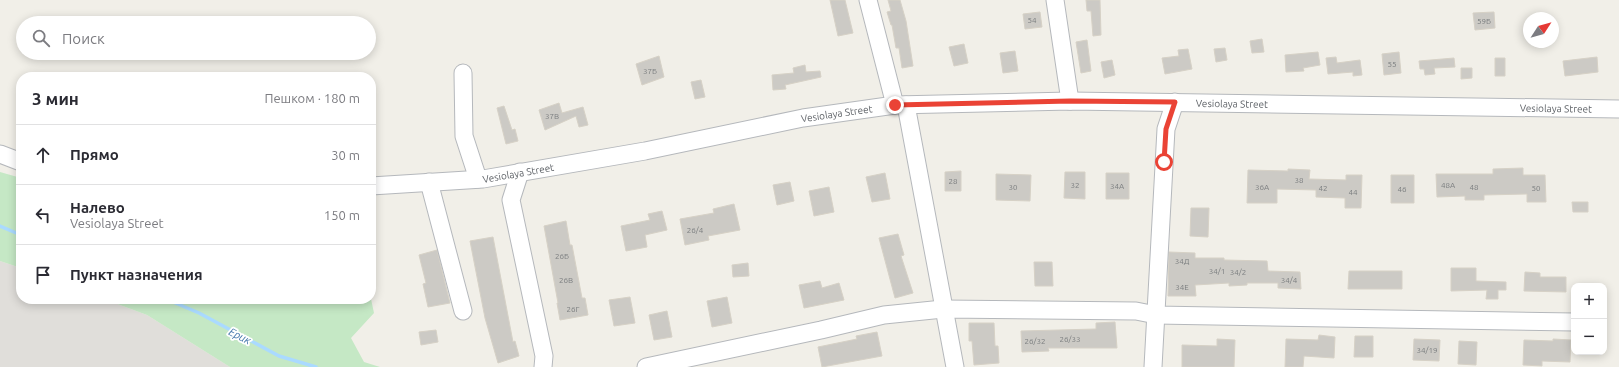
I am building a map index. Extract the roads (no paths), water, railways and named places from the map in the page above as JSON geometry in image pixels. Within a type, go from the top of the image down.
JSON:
[{"type":"street","points":[[868,0],[900,105],[955,367]]},
{"type":"street","points":[[1055,0],[1070,101]]},
{"type":"street","points":[[463,73],[464,136],[478,179]]},
{"type":"street","name":"Vesiolaya Street","points":[[376,186],[478,179],[644,151],[803,118],[900,105],[1070,101],[1619,109]]},
{"type":"street","points":[[1153,367],[1166,129],[1175,102]]},
{"type":"street","points":[[0,154],[16,160]]},
{"type":"street","points":[[520,172],[511,200],[544,356],[543,367]]},
{"type":"street","points":[[430,182],[463,311]]},
{"type":"street","points":[[646,367],[821,330],[884,315],[944,309],[1136,312],[1156,315],[1571,322]]},
{"type":"street","points":[[673,361],[695,367]]},
{"type":"waterway","name":"Ерик","points":[[0,226],[16,233]]},
{"type":"waterway","name":"Ерик","points":[[178,304],[199,313],[279,356],[316,367]]}]
